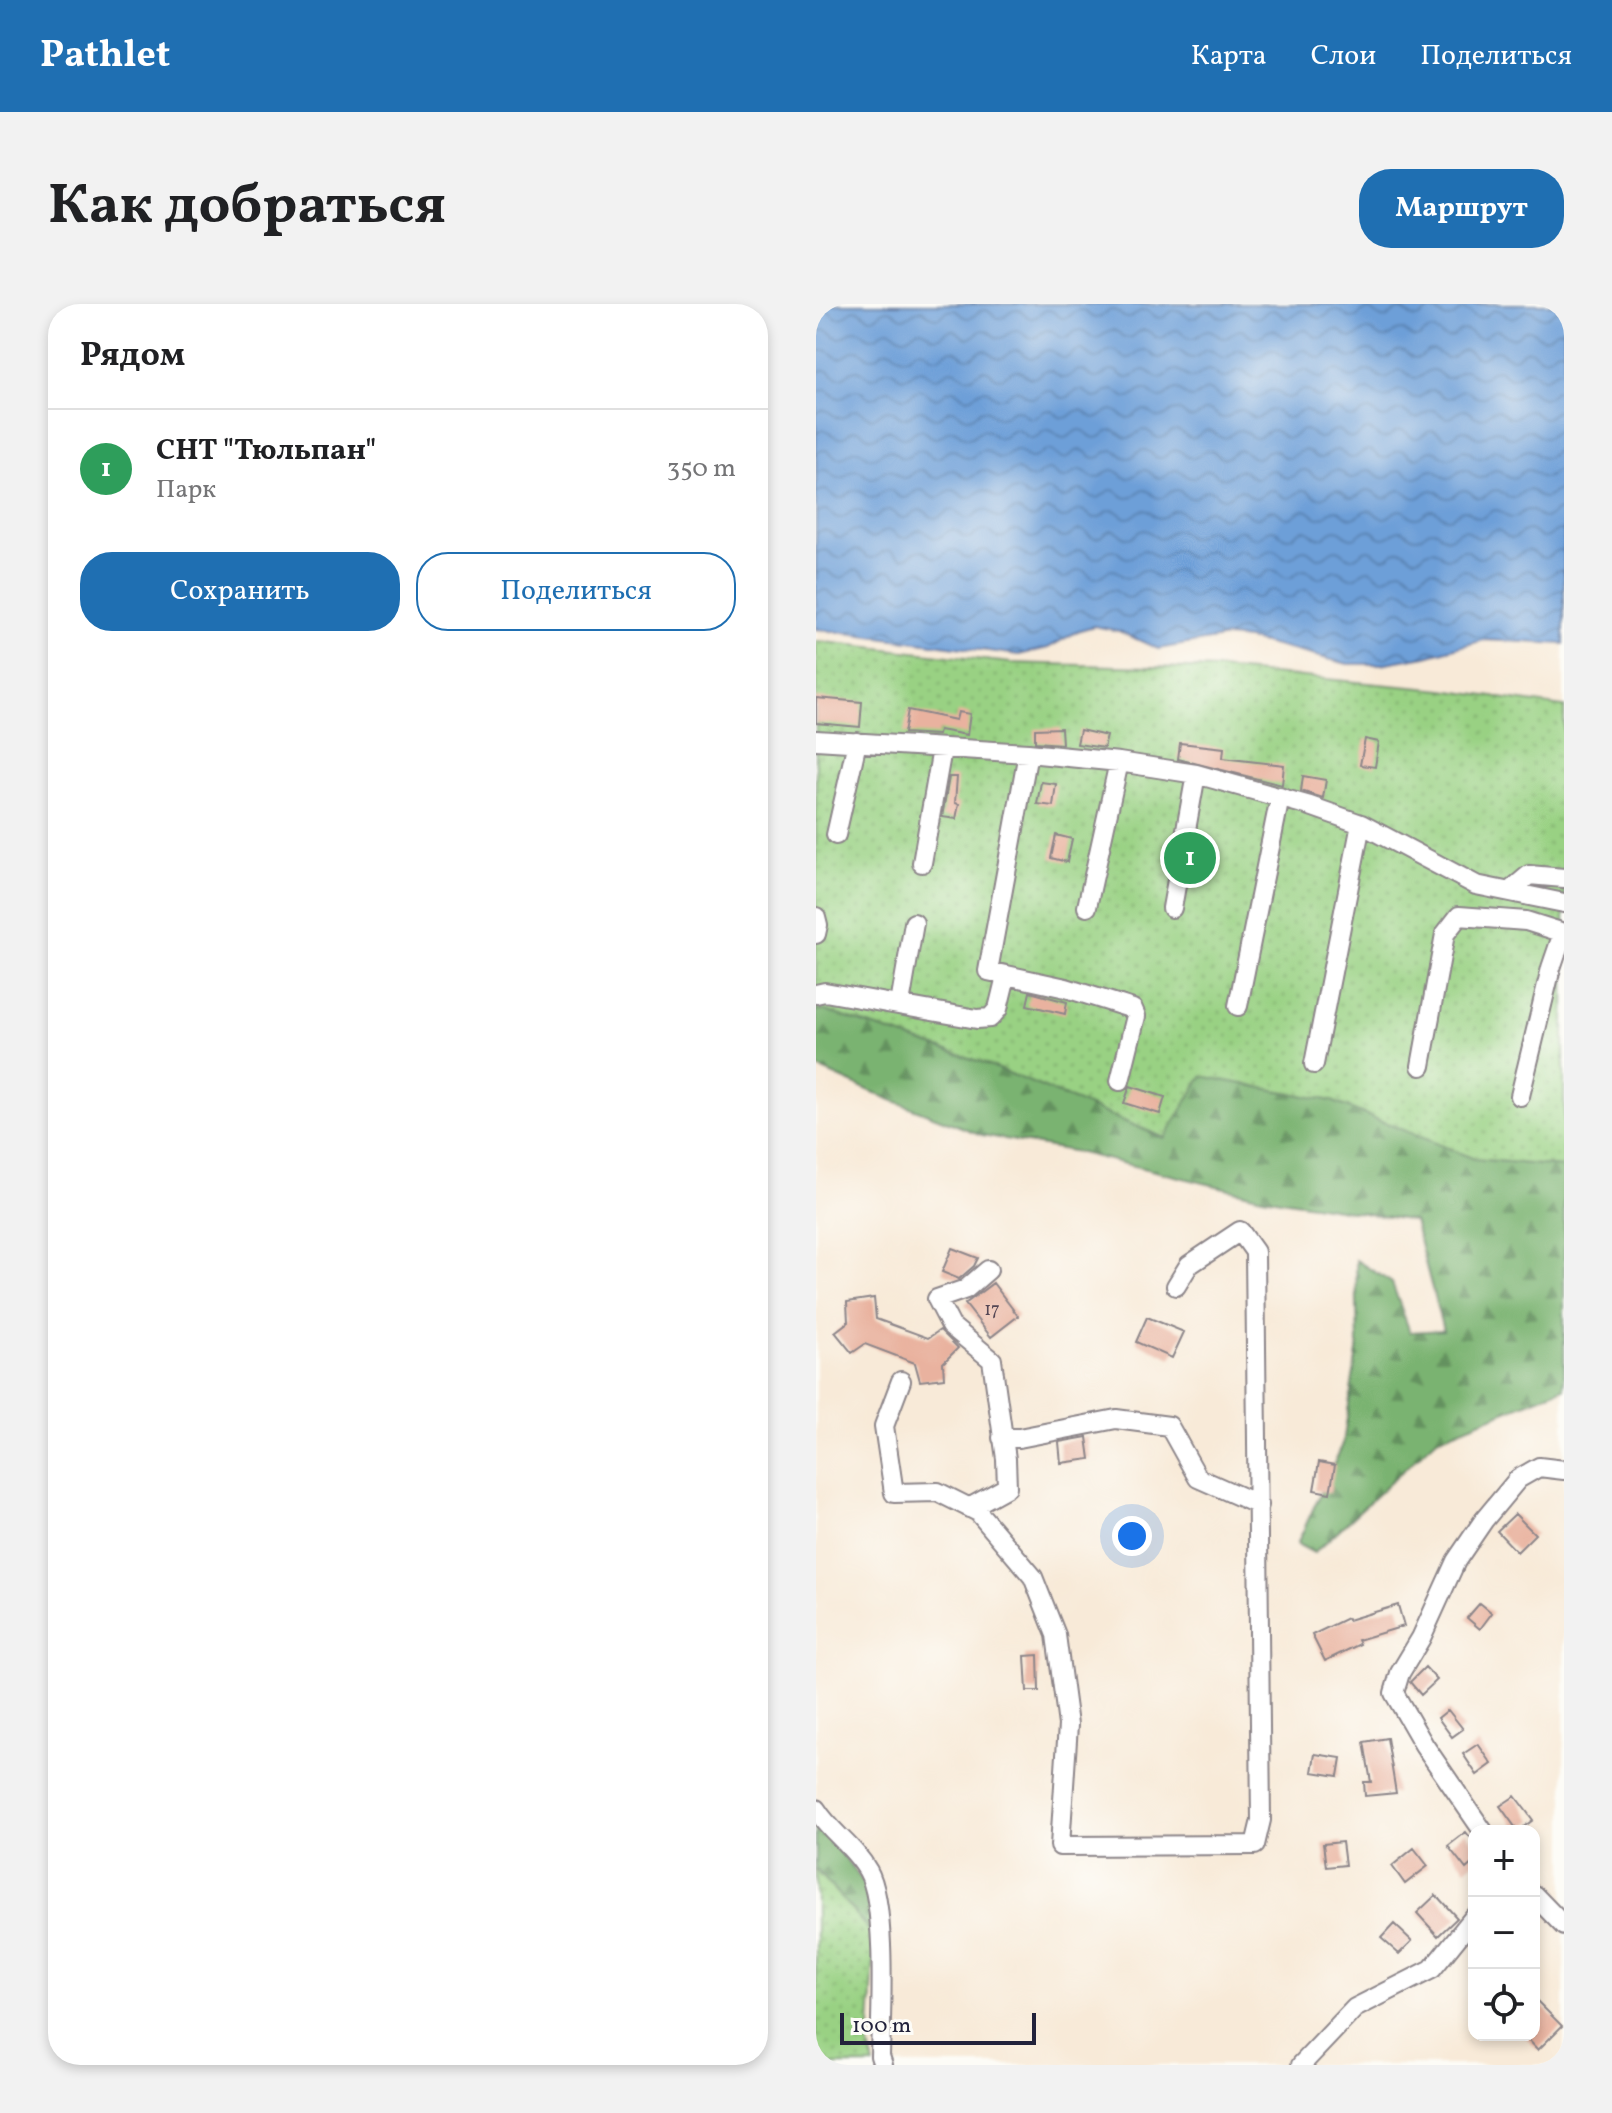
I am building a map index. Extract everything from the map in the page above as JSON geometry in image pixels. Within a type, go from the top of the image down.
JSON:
[{"type":"street","points":[[816,740],[1028,753],[1196,774],[1361,824],[1476,885],[1564,903]]},
{"type":"street","points":[[836,835],[857,742]]},
{"type":"street","points":[[922,863],[942,749]]},
{"type":"street","points":[[1028,753],[988,971],[1066,988],[1133,1009],[1136,1016],[1120,1081]]},
{"type":"street","points":[[1087,907],[1119,762]]},
{"type":"street","points":[[1172,908],[1196,774]]},
{"type":"street","points":[[1238,1006],[1280,797]]},
{"type":"street","points":[[1314,1064],[1361,824]]},
{"type":"street","points":[[1510,891],[1529,875],[1564,878]]},
{"type":"street","points":[[1421,1066],[1445,934],[1459,916],[1526,921],[1563,933],[1551,968],[1520,1096]]},
{"type":"street","points":[[816,917],[816,934]]},
{"type":"street","points":[[900,1004],[914,923]]},
{"type":"street","points":[[816,994],[825,992],[977,1019],[990,1018],[998,1009],[1006,976]]},
{"type":"street","points":[[901,1381],[884,1426],[894,1493],[938,1492],[978,1512],[1033,1577],[1056,1635],[1068,1725],[1060,1846],[1255,1845],[1261,1820],[1255,1252],[1240,1231],[1189,1265],[1176,1286]]},
{"type":"street","points":[[969,1508],[1007,1487],[992,1360],[951,1326],[937,1299],[966,1289],[988,1270]]},
{"type":"street","points":[[1002,1438],[1019,1438],[1116,1419],[1169,1426],[1198,1478],[1259,1505]]},
{"type":"street","points":[[1479,1825],[1424,1745],[1394,1693],[1400,1673],[1421,1638],[1456,1561],[1484,1520],[1518,1479],[1539,1467],[1564,1470]]},
{"type":"street","points":[[816,1809],[860,1858],[876,1889],[882,1981],[880,2056],[883,2065]]},
{"type":"street","points":[[1536,1897],[1564,1926]]},
{"type":"street","points":[[1301,2065],[1355,2008],[1432,1969],[1468,1924]]},
{"type":"green space","points":[[816,641],[1011,663],[1219,669],[1443,690],[1564,707],[1564,1167],[1475,1159],[1332,1101],[1202,1076],[1165,1138],[982,1062],[816,1010]]},
{"type":"green space","points":[[816,1010],[982,1062],[1164,1138],[1202,1076],[1332,1101],[1475,1159],[1564,1167],[1564,1388],[1437,1439],[1314,1553],[1297,1544],[1343,1444],[1358,1345],[1356,1260],[1392,1283],[1410,1332],[1443,1330],[1414,1221],[1262,1197],[1072,1151],[982,1135],[816,1067]]},
{"type":"green space","points":[[816,1820],[864,1883],[875,1937],[816,1869]]},
{"type":"green space","points":[[816,1869],[875,1937],[869,2047],[874,2065],[816,2065]]},
{"type":"water","points":[[816,304],[1564,304],[1564,644],[1484,640],[1426,656],[1381,664],[1348,664],[1247,639],[1227,637],[1158,649],[1119,631],[1094,626],[1080,630],[1048,648],[1019,655],[816,629]]},
{"type":"building","points":[[816,698],[862,702],[860,727],[816,723]]},
{"type":"building","points":[[908,710],[956,720],[958,712],[970,714],[967,735],[939,730],[938,735],[904,733]]},
{"type":"building","points":[[1061,728],[1062,744],[1035,742],[1035,729]]},
{"type":"building","points":[[1080,730],[1107,736],[1104,748],[1077,744]]},
{"type":"building","points":[[1365,739],[1379,742],[1375,767],[1360,765]]},
{"type":"building","points":[[1180,743],[1224,748],[1223,758],[1284,765],[1282,785],[1178,759]]},
{"type":"building","points":[[1303,776],[1326,780],[1323,798],[1301,791]]},
{"type":"building","points":[[949,777],[957,777],[955,803],[959,804],[956,819],[942,817]]},
{"type":"building","points":[[1041,782],[1056,784],[1053,806],[1037,804]]},
{"type":"building","points":[[1056,835],[1072,839],[1067,862],[1051,858]]},
{"type":"building","points":[[1030,992],[1067,1002],[1065,1014],[1027,1005]]},
{"type":"building","points":[[1130,1086],[1165,1097],[1160,1114],[1124,1103]]},
{"type":"building","points":[[952,1248],[978,1258],[974,1266],[959,1279],[942,1272]]},
{"type":"building","points":[[993,1283],[1018,1316],[991,1337],[965,1304]]},
{"type":"building","points":[[874,1298],[876,1319],[928,1338],[940,1330],[958,1348],[943,1363],[944,1378],[920,1381],[915,1363],[865,1344],[852,1353],[835,1332],[848,1322],[847,1302]]},
{"type":"building","points":[[1147,1317],[1184,1332],[1172,1358],[1136,1342]]},
{"type":"building","points":[[1087,1437],[1090,1459],[1061,1463],[1059,1442]]},
{"type":"building","points":[[1319,1462],[1335,1465],[1330,1493],[1314,1490]]},
{"type":"building","points":[[1515,1514],[1535,1534],[1517,1552],[1497,1531]]},
{"type":"building","points":[[1480,1603],[1492,1613],[1480,1629],[1467,1618]]},
{"type":"building","points":[[1398,1605],[1404,1626],[1358,1640],[1360,1644],[1325,1661],[1312,1635],[1347,1618]]},
{"type":"building","points":[[1038,1655],[1039,1691],[1027,1691],[1025,1656]]},
{"type":"building","points":[[1425,1667],[1437,1680],[1421,1695],[1410,1682]]},
{"type":"building","points":[[1448,1710],[1463,1729],[1452,1737],[1438,1718]]},
{"type":"building","points":[[1387,1738],[1396,1793],[1365,1796],[1364,1782],[1371,1782],[1364,1742]]},
{"type":"building","points":[[1478,1744],[1492,1764],[1477,1775],[1463,1754]]},
{"type":"building","points":[[1315,1754],[1341,1758],[1338,1776],[1312,1772]]},
{"type":"building","points":[[1515,1796],[1533,1820],[1526,1825],[1514,1825],[1500,1806]]},
{"type":"building","points":[[1466,1832],[1468,1834],[1466,1869],[1448,1846]]},
{"type":"building","points":[[1342,1842],[1345,1865],[1326,1867],[1323,1844]]},
{"type":"building","points":[[1414,1848],[1428,1866],[1405,1884],[1392,1866]]},
{"type":"building","points":[[1436,1895],[1457,1918],[1438,1936],[1417,1913]]},
{"type":"building","points":[[1394,1924],[1412,1941],[1399,1954],[1381,1938]]},
{"type":"building","points":[[1540,2004],[1562,2026],[1538,2050],[1530,2041],[1540,2041]]},
{"type":"place","name":"СНТ \"Тюльпан\"","points":[[1190,858]]}]
